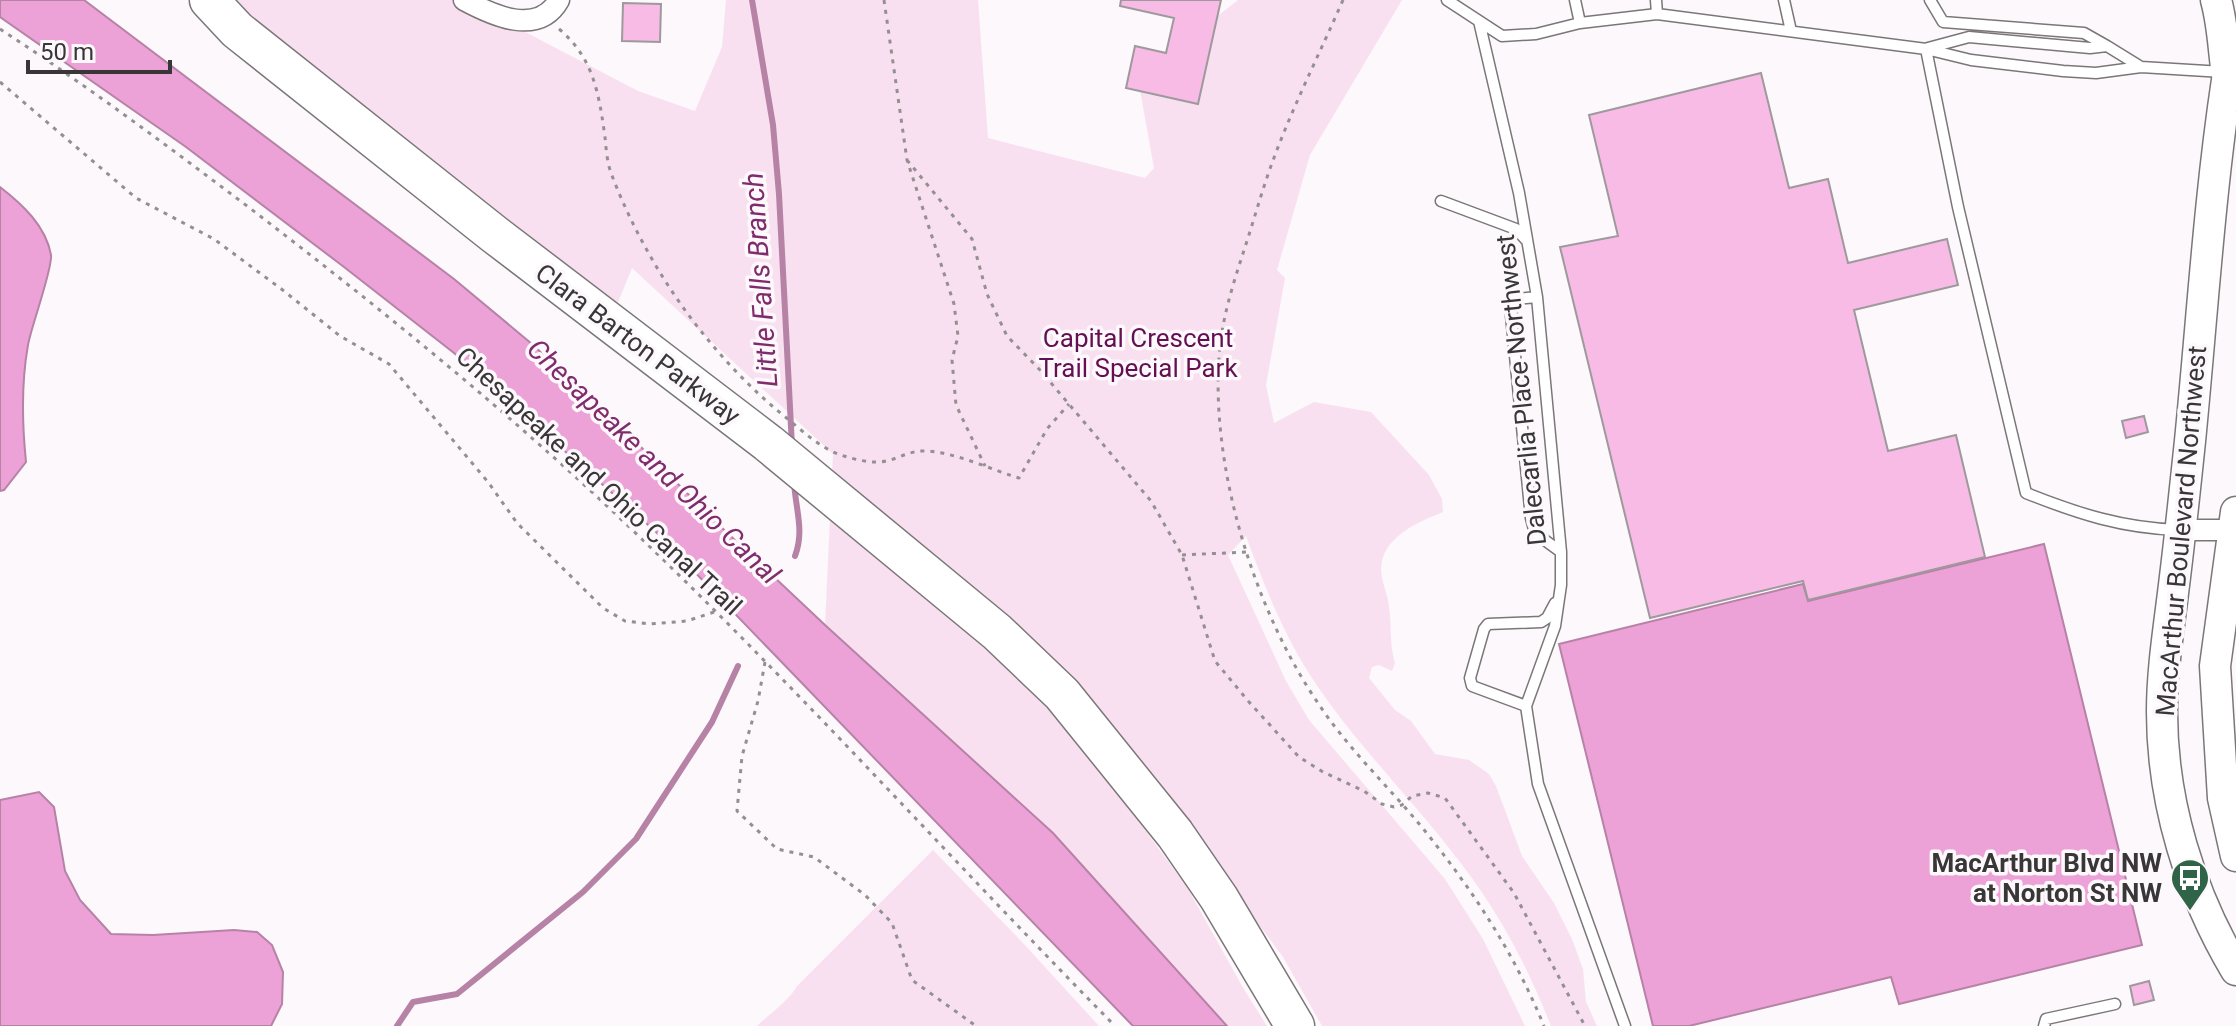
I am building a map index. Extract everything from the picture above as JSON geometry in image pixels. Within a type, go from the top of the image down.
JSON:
[{"type":"highway","name":"Clara Barton Parkway","points":[[209,0],[237,30],[494,234],[768,443],[955,596],[1062,694],[1175,834],[1219,898],[1295,1026]]},
{"type":"main road","name":"MacArthur Boulevard Northwest","points":[[2216,0],[2224,28],[2236,120]]},
{"type":"main road","name":"MacArthur Boulevard Northwest","points":[[2229,64],[2216,159],[2181,530],[2163,674],[2162,715],[2171,802],[2183,853],[2206,913],[2236,970]]},
{"type":"main road","name":"MacArthur Boulevard Northwest","points":[[2235,524],[2215,666],[2236,856]]},
{"type":"street","points":[[464,0],[500,18],[534,20],[544,16],[559,0]]},
{"type":"street","points":[[2181,530],[2235,524]]},
{"type":"lane","points":[[1447,0],[1502,36],[1536,34],[1580,23],[1657,14],[1926,49],[1971,60],[2063,71],[2096,73],[2141,67],[2229,64]]},
{"type":"lane","points":[[1575,0],[1580,23]]},
{"type":"lane","points":[[1656,0],[1657,14]]},
{"type":"lane","points":[[1784,0],[1791,31]]},
{"type":"lane","points":[[1930,0],[1943,22],[2084,33],[2141,67]]},
{"type":"lane","name":"Dalecarlia Place Northwest","points":[[1479,21],[1519,193],[1537,297],[1561,552],[1555,626],[1526,706],[1538,784],[1625,1026]]},
{"type":"lane","points":[[1926,49],[1969,37],[2090,48],[2107,46]]},
{"type":"lane","points":[[1926,49],[1958,207],[2026,493],[2075,513],[2116,524],[2181,530]]},
{"type":"lane","points":[[1441,201],[1516,229],[1527,242]]},
{"type":"lane","points":[[1537,297],[1515,299],[1511,315],[1531,518],[1535,533],[1561,552]]},
{"type":"lane","points":[[1526,706],[1472,686],[1470,678],[1484,629],[1496,622],[1541,622],[1547,618],[1560,592]]},
{"type":"lane","points":[[2044,1026],[2046,1019],[2115,1004]]},
{"type":"path","points":[[884,0],[907,160],[954,304],[958,336],[952,360],[956,405],[986,468]]},
{"type":"path","points":[[1343,0],[1271,166],[1224,318],[1218,383],[1226,477],[1246,552],[1269,613],[1292,661],[1321,708],[1491,919],[1544,1026]]},
{"type":"path","points":[[544,16],[567,35],[586,59],[600,96],[610,170],[673,293],[705,338],[764,400],[826,449],[859,460],[886,461],[923,451],[955,457],[1019,478],[1047,429],[1069,404]]},
{"type":"path","name":"Chesapeake and Ohio Canal Trail","points":[[0,29],[180,155],[445,361],[542,446],[715,611],[1115,1026]]},
{"type":"path","points":[[0,82],[136,198],[214,239],[340,336],[389,364],[488,482],[517,523],[603,608],[625,621],[649,624],[687,621],[715,611]]},
{"type":"path","points":[[907,160],[972,239],[987,294],[1007,336],[1151,501],[1182,555],[1215,661],[1299,757],[1311,765],[1364,791],[1382,804],[1394,807],[1402,805],[1412,796],[1428,793],[1445,798],[1514,893],[1585,1026]]},
{"type":"path","points":[[1182,555],[1246,552]]},
{"type":"path","points":[[765,662],[758,701],[742,756],[737,811],[777,849],[814,857],[865,895],[892,923],[912,980],[976,1026]]},
{"type":"green space","name":"Capital Crescent Trail Special Park","points":[[209,0],[464,0],[638,91],[695,111],[722,47],[726,0],[978,0],[988,138],[1145,178],[1154,168],[1138,79],[1238,0],[1402,0],[1310,155],[1277,270],[1285,278],[1266,385],[1274,423],[1314,402],[1371,412],[1429,475],[1442,499],[1443,512],[1403,532],[1383,558],[1381,574],[1388,602],[1395,663],[1392,671],[1379,665],[1372,667],[1369,678],[1395,710],[1411,721],[1435,754],[1469,760],[1489,774],[1522,856],[1554,903],[1572,939],[1583,969],[1586,1002],[1597,1026],[1551,1026],[1517,951],[1474,881],[1349,728],[1310,675],[1274,607],[1246,536],[1228,555],[1286,681],[1309,720],[1445,879],[1483,939],[1525,1026],[1322,1026],[1283,957],[1233,890],[1179,808],[1088,695],[1060,724],[1131,811],[1187,887],[1267,1026],[1227,1026],[1053,833],[825,625],[833,454],[632,268],[610,322]]},
{"type":"green space","points":[[933,850],[1099,1026],[757,1026],[784,1002]]},
{"type":"water","name":"Chesapeake and Ohio Canal","points":[[0,0],[84,0],[454,279],[532,344],[825,625],[1053,833],[1227,1026],[1133,1026],[656,532],[454,353],[186,147],[0,17]]},
{"type":"water","points":[[0,187],[38,225],[48,244],[51,262],[30,336],[24,374],[26,462],[0,491]]},
{"type":"water","points":[[2044,544],[2142,945],[1899,1004],[1891,977],[1689,1026],[1653,1026],[1559,644],[1803,584],[1808,601]]},
{"type":"water","points":[[39,792],[54,807],[65,871],[80,900],[111,934],[234,930],[257,932],[272,945],[283,972],[282,1004],[271,1026],[0,1026],[0,800]]},
{"type":"building","points":[[1121,0],[1221,0],[1198,104],[1126,88],[1135,46],[1166,53],[1174,18],[1120,6]]},
{"type":"building","points":[[623,3],[661,4],[660,42],[622,41]]},
{"type":"building","points":[[1761,73],[1789,188],[1828,179],[1848,263],[1947,239],[1958,285],[1854,310],[1888,451],[1956,435],[1985,557],[1808,600],[1803,581],[1650,618],[1560,247],[1618,236],[1589,115]]},
{"type":"building","points":[[2144,416],[2148,432],[2126,438],[2122,421]]},
{"type":"building","points":[[2149,981],[2154,1000],[2134,1005],[2130,986]]},
{"type":"waterway","name":"Little Falls Branch","points":[[752,0],[773,125],[792,446]]},
{"type":"waterway","name":"Little Falls Branch","points":[[794,481],[799,528],[795,556]]},
{"type":"waterway","name":"Little Falls Branch","points":[[397,1026],[413,1002],[457,994],[583,892],[636,839],[712,722],[738,666]]},
{"type":"place","name":"MacArthur Blvd NW at Norton St NW","points":[[2190,912]]}]
